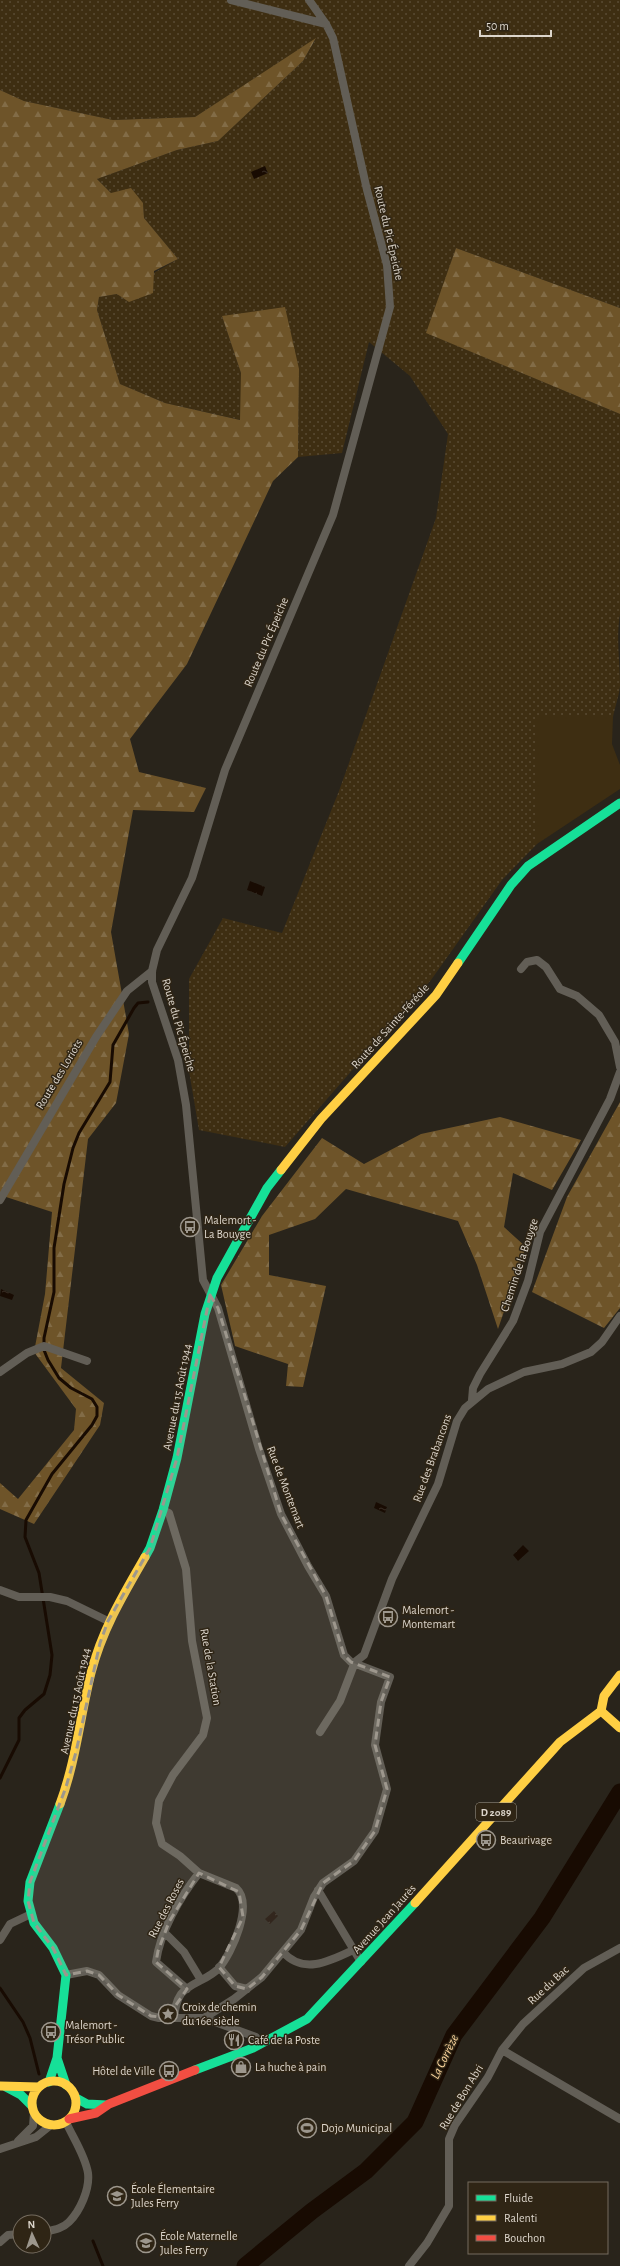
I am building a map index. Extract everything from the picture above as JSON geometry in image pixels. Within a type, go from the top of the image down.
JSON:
[{"type":"main road","name":"Route de Sainte-Féréole","points":[[210,1295],[217,1278],[266,1188],[321,1118],[436,995],[511,884],[528,866],[549,850],[620,803]]},
{"type":"main road","name":"Avenue du 15 Août 1944","points":[[66,1975],[59,1959],[40,1933],[31,1914],[28,1902],[30,1882],[66,1787],[76,1752],[91,1673],[108,1621],[150,1548],[163,1510],[177,1458],[210,1295]]},
{"type":"main road","points":[[617,1726],[601,1711],[604,1696],[620,1675]]},
{"type":"main road","name":"Avenue Jean Jaurès","points":[[67,2120],[96,2113],[109,2104],[260,2045],[307,2019],[361,1962],[560,1742],[601,1711]]},
{"type":"main road","points":[[49,2082],[57,2058],[66,1975]]},
{"type":"main road","points":[[3,2086],[21,2095],[33,2109],[38,2119],[51,2125],[67,2120],[75,2109],[76,2098],[66,2085],[57,2058]]},
{"type":"main road","points":[[3,2086],[12,2084],[39,2087],[55,2081],[66,2085]]},
{"type":"main road","points":[[33,2109],[32,2099],[39,2087]]},
{"type":"main road","name":"Avenue Jean Jaurès","points":[[76,2098],[82,2103],[94,2106],[109,2104]]},
{"type":"street","points":[[231,0],[326,24]]},
{"type":"street","name":"Route du Pic Épeiche","points":[[210,1295],[203,1280],[185,1098],[178,1060],[152,982],[152,972],[157,950],[192,878],[224,770],[333,516],[390,307],[387,265],[367,190],[333,38],[326,24],[309,0]]},
{"type":"street","points":[[521,969],[527,962],[536,960],[546,967],[560,989],[576,996],[598,1015],[615,1042],[620,1067]]},
{"type":"street","name":"Route des Loriots","points":[[0,1200],[96,1037],[127,991],[152,972]]},
{"type":"street","name":"Chemin de la Bouyge","points":[[472,1400],[473,1388],[480,1374],[513,1321],[528,1281],[540,1232],[617,1086],[620,1072]]},
{"type":"street","name":"Rue de Montemart","points":[[210,1295],[218,1308],[259,1448],[281,1514],[308,1566],[326,1596],[344,1655],[354,1662],[390,1677],[381,1702],[375,1745],[387,1789],[375,1831],[354,1861],[323,1883],[318,1890]]},
{"type":"street","name":"Rue des Brabancons","points":[[354,1662],[364,1655],[392,1579],[438,1484],[457,1421],[472,1400],[488,1389],[524,1372],[562,1364],[591,1352],[602,1342],[620,1316]]},
{"type":"street","points":[[0,1372],[27,1353],[44,1346],[87,1361]]},
{"type":"street","name":"Rue de la Station","points":[[163,1510],[169,1513],[186,1569],[192,1641],[207,1718],[203,1735],[172,1775],[159,1801],[156,1823],[162,1844],[180,1856],[199,1873],[236,1888],[239,1892],[244,1910],[232,1943],[219,1967]]},
{"type":"street","points":[[0,1590],[19,1597],[50,1597],[67,1601],[108,1621]]},
{"type":"street","points":[[320,1732],[340,1701],[354,1662]]},
{"type":"street","name":"Rue des Roses","points":[[187,1989],[156,1962],[158,1951],[173,1915],[199,1873]]},
{"type":"street","points":[[318,1890],[342,1927],[353,1950],[361,1962]]},
{"type":"street","points":[[204,2018],[215,2012],[262,1977],[301,1930],[318,1890]]},
{"type":"street","points":[[0,1940],[10,1924],[31,1914]]},
{"type":"street","points":[[165,1933],[184,1952],[201,1980]]},
{"type":"street","name":"Rue du Bac","points":[[502,2050],[524,2024],[584,1968],[620,1948]]},
{"type":"street","points":[[283,1952],[290,1960],[300,1964],[314,1964],[328,1962],[353,1950]]},
{"type":"street","points":[[174,2018],[176,2005],[180,1995],[219,1967],[235,1986],[247,1989]]},
{"type":"street","points":[[66,1975],[87,1971],[99,1976],[118,1994],[151,2016],[204,2018],[256,2037],[260,2045]]},
{"type":"street","points":[[502,2050],[620,2119]]},
{"type":"street","name":"Rue de Bon Abri","points":[[409,2266],[427,2243],[449,2206],[449,2139],[455,2125],[488,2077],[502,2050]]},
{"type":"street","points":[[16,2142],[33,2126],[33,2109]]},
{"type":"street","points":[[52,2231],[57,2230],[70,2221],[82,2203],[87,2184],[88,2174],[85,2163],[67,2120]]},
{"type":"street","points":[[0,2149],[16,2142],[36,2137],[51,2125]]},
{"type":"street","points":[[0,2242],[8,2235],[12,2235]]},
{"type":"highlighted area","points":[[210,1295],[218,1308],[281,1514],[326,1596],[344,1655],[351,1662],[390,1677],[381,1702],[375,1745],[387,1789],[375,1831],[354,1861],[323,1883],[301,1930],[262,1977],[247,1989],[235,1986],[219,1967],[243,1917],[239,1892],[199,1873],[169,1922],[158,1951],[156,1962],[187,1989],[176,2005],[174,2018],[168,2018],[151,2016],[118,1995],[99,1975],[87,1971],[66,1975],[53,1948],[34,1923],[28,1901],[30,1882],[66,1787],[76,1752],[100,1643],[108,1621],[150,1548],[177,1458]]},
{"type":"shaded area","points":[[0,0],[620,0],[620,308],[456,248],[427,333],[620,414],[620,614],[618,641],[620,686],[613,717],[537,717],[537,844],[502,880],[431,980],[285,1147],[199,1130],[189,1071],[189,979],[223,918],[282,933],[339,791],[436,518],[448,434],[410,376],[369,342],[342,453],[298,457],[299,369],[222,316],[241,373],[241,420],[165,403],[120,384],[97,310],[99,297],[117,294],[178,259],[144,218],[143,203],[111,193],[97,179],[177,150],[218,141],[303,61],[316,39],[195,117],[113,120],[24,101],[0,90]]},
{"type":"shaded area","points":[[537,717],[613,717],[612,744],[620,765],[620,789],[537,844]]},
{"type":"green space","points":[[316,38],[303,61],[218,141],[177,150],[97,179],[111,193],[131,188],[143,203],[144,218],[178,259],[154,271],[153,293],[129,302],[117,294],[99,297],[97,310],[120,384],[165,403],[240,420],[241,373],[222,316],[285,307],[299,369],[298,457],[273,481],[187,664],[130,739],[139,772],[206,788],[194,812],[133,810],[111,932],[129,1034],[116,1103],[88,1139],[61,1368],[104,1403],[100,1425],[34,1524],[0,1509],[0,1483],[18,1499],[74,1430],[76,1409],[34,1352],[45,1294],[52,1212],[0,1195],[0,90],[24,101],[113,120],[195,117]]},
{"type":"green space","points":[[456,248],[620,308],[620,414],[426,333]]},
{"type":"green space","points":[[620,1102],[620,1308],[604,1328],[532,1292],[567,1197]]},
{"type":"green space","points":[[500,1117],[581,1140],[552,1190],[513,1173],[504,1227],[526,1247],[498,1329],[477,1265],[458,1221],[346,1189],[315,1219],[269,1235],[269,1275],[326,1286],[303,1387],[286,1386],[288,1364],[235,1346],[221,1285],[262,1216],[322,1138],[364,1164],[421,1134]]},
{"type":"water","points":[[265,166],[268,173],[254,179],[251,172]]},
{"type":"water","points":[[250,881],[265,887],[262,896],[247,890]]},
{"type":"water","points":[[1,1289],[14,1295],[12,1300],[0,1296]]},
{"type":"water","points":[[376,1502],[387,1507],[385,1513],[374,1508]]},
{"type":"water","points":[[523,1545],[529,1551],[518,1561],[513,1555]]},
{"type":"water","points":[[274,1911],[278,1916],[270,1924],[265,1919]]},
{"type":"waterway","points":[[0,1778],[19,1740],[19,1718],[25,1710],[44,1694],[50,1675],[52,1655],[39,1573],[25,1537],[26,1520],[52,1474],[92,1425],[97,1416],[97,1407],[92,1399],[71,1388],[59,1378],[44,1350],[44,1338],[54,1292],[54,1248],[64,1184],[73,1148],[79,1133],[110,1082],[113,1045],[138,1003],[148,1002]]},
{"type":"waterway","name":"La Corrèze","points":[[245,2266],[312,2211],[366,2171],[415,2122],[454,2035],[542,1918],[620,1792]]},
{"type":"waterway","points":[[0,1988],[23,2022],[30,2038],[39,2074]]},
{"type":"waterway","points":[[93,2241],[103,2266]]},
{"type":"traffic: fast","points":[[458,963],[511,885],[528,866],[620,803]]},
{"type":"traffic: fast","points":[[145,1557],[150,1548],[163,1510],[177,1458],[205,1314],[217,1278],[267,1188],[281,1170]]},
{"type":"traffic: fast","points":[[49,2082],[57,2058],[66,1975],[53,1948],[34,1923],[28,1901],[30,1882],[60,1804]]},
{"type":"traffic: fast","points":[[195,2070],[253,2048],[307,2019],[415,1903]]},
{"type":"traffic: fast","points":[[57,2058],[66,2085]]},
{"type":"traffic: fast","points":[[6,2087],[21,2095],[32,2106]]},
{"type":"traffic: fast","points":[[76,2098],[87,2104],[107,2105]]},
{"type":"traffic: slow","points":[[281,1170],[321,1119],[436,995],[458,963]]},
{"type":"traffic: slow","points":[[60,1804],[70,1772],[91,1673],[101,1642],[114,1613],[145,1557]]},
{"type":"traffic: slow","points":[[415,1903],[560,1742],[601,1711],[604,1696],[620,1675]]},
{"type":"traffic: slow","points":[[601,1711],[620,1728]]},
{"type":"traffic: slow","points":[[50,2081],[58,2081],[70,2087],[76,2099],[76,2103],[76,2107],[70,2119],[58,2125],[50,2125],[38,2119],[32,2107],[32,2099],[38,2087],[50,2081]]},
{"type":"traffic: slow","points":[[0,2086],[39,2087]]},
{"type":"traffic: jam","points":[[69,2119],[96,2113],[109,2104],[195,2070]]},
{"type":"place","name":"Malemort - La Bouyge","points":[[190,1227]]},
{"type":"place","name":"Malemort - Montemart","points":[[388,1617]]},
{"type":"place","name":"Beaurivage","points":[[486,1840]]},
{"type":"place","name":"Croix de chemin du 16e siècle","points":[[168,2014]]},
{"type":"place","name":"Malemort - Trésor Public","points":[[51,2032]]},
{"type":"place","name":"Café de la Poste","points":[[234,2040]]},
{"type":"place","name":"La huche à pain","points":[[241,2067]]},
{"type":"place","name":"Hôtel de Ville","points":[[169,2071]]},
{"type":"place","name":"Dojo Municipal","points":[[307,2128]]},
{"type":"place","name":"École Élementaire Jules Ferry","points":[[117,2196]]},
{"type":"place","name":"École Maternelle Jules Ferry","points":[[146,2243]]}]
